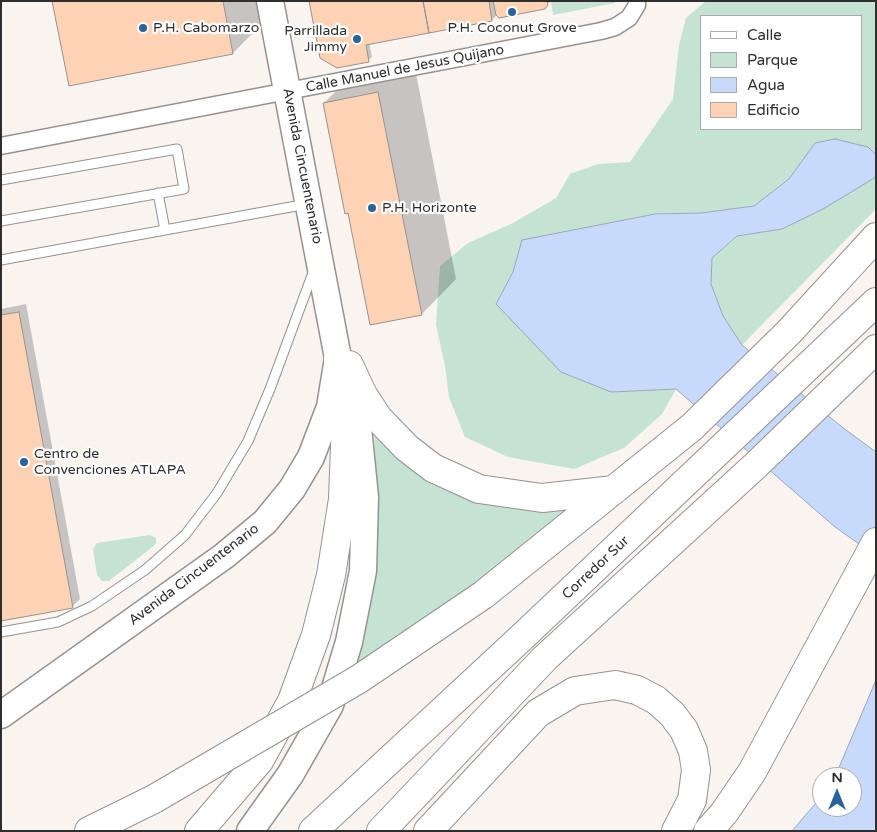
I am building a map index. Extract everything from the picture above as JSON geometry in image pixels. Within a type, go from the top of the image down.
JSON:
[{"type":"highway","points":[[89,831],[154,799],[359,679],[483,595],[692,427],[789,332],[876,237]]},
{"type":"highway","name":"Corredor Sur","points":[[313,831],[730,442],[876,302]]},
{"type":"highway","points":[[381,831],[545,658],[755,466],[876,348]]},
{"type":"highway","points":[[344,361],[378,418],[407,448],[433,468],[479,489],[542,498],[614,490]]},
{"type":"highway","points":[[199,831],[259,761],[292,701],[316,635],[331,575],[342,499],[346,420],[344,361]]},
{"type":"highway","points":[[708,831],[724,813],[752,772],[870,552]]},
{"type":"highway","points":[[428,831],[538,713],[575,691],[615,685],[637,690],[656,700],[672,714],[684,730],[692,751],[696,770],[692,800],[676,831]]},
{"type":"main road","name":"Avenida Cincuentenario","points":[[250,831],[290,775],[330,705],[349,642],[363,571],[365,497],[357,416],[344,361],[334,331],[270,1]]},
{"type":"main road","name":"Avenida Cincuentenario","points":[[1,715],[224,556],[265,522],[292,489],[311,457],[330,407],[344,361]]},
{"type":"street","name":"Calle Manuel de Jesus Quijano","points":[[1,146],[601,31],[616,26],[629,18],[637,6],[637,1]]},
{"type":"lane","points":[[1,180],[177,148],[184,188],[1,221]]},
{"type":"lane","points":[[158,193],[165,230]]},
{"type":"lane","points":[[1,260],[310,204]]},
{"type":"lane","points":[[1,632],[58,622],[92,606],[144,570],[185,535],[217,493],[248,441],[270,389],[319,256]]},
{"type":"green space","points":[[551,1],[615,1],[615,3],[553,15]]},
{"type":"green space","points":[[706,1],[876,1],[876,155],[868,147],[836,139],[815,143],[789,179],[754,206],[701,213],[655,214],[522,241],[513,272],[496,304],[611,392],[676,389],[662,414],[624,448],[574,469],[508,457],[465,437],[449,397],[445,366],[436,325],[440,266],[468,243],[511,224],[556,198],[570,174],[598,164],[630,162],[673,99],[679,45],[686,18]]},
{"type":"green space","points":[[876,177],[876,209],[742,345],[723,316],[711,284],[712,258],[738,236],[782,229]]},
{"type":"green space","points":[[374,433],[394,453],[580,507],[495,576],[350,671],[374,570],[378,500]]},
{"type":"green space","points":[[150,535],[156,538],[156,544],[109,581],[102,581],[97,575],[93,549],[97,543]]},
{"type":"water","points":[[835,139],[868,147],[876,155],[876,177],[823,209],[782,229],[737,236],[712,258],[711,284],[723,316],[742,345],[842,427],[876,452],[876,556],[835,527],[676,389],[611,392],[561,372],[496,304],[513,272],[522,240],[655,214],[701,213],[754,206],[789,179],[815,143]]},
{"type":"water","points":[[876,680],[876,831],[792,831],[812,808],[812,817],[862,817],[862,767],[839,767]]},
{"type":"building","name":"P.H. Cabomarzo","points":[[52,1],[223,1],[233,54],[69,86]]},
{"type":"building","name":"Parrillada Jimmy","points":[[309,1],[423,1],[429,33],[366,45],[369,62],[337,68],[320,58]]},
{"type":"building","points":[[423,1],[489,1],[492,21],[429,33]]},
{"type":"building","name":"P.H. Coconut Grove","points":[[493,1],[547,1],[548,5],[545,9],[499,18],[496,15]]},
{"type":"building","name":"P.H. Horizonte","points":[[378,92],[422,315],[370,325],[348,213],[345,214],[323,103]]},
{"type":"building","name":"Centro de Convenciones ATLAPA","points":[[19,312],[73,608],[1,621],[1,315]]},
{"type":"place","name":"P.H. Coconut Grove","points":[[512,12]]},
{"type":"place","name":"P.H. Cabomarzo","points":[[143,28]]},
{"type":"place","name":"Parrillada Jimmy","points":[[357,39]]},
{"type":"place","name":"P.H. Horizonte","points":[[372,208]]},
{"type":"place","name":"Centro de Convenciones ATLAPA","points":[[24,462]]}]
